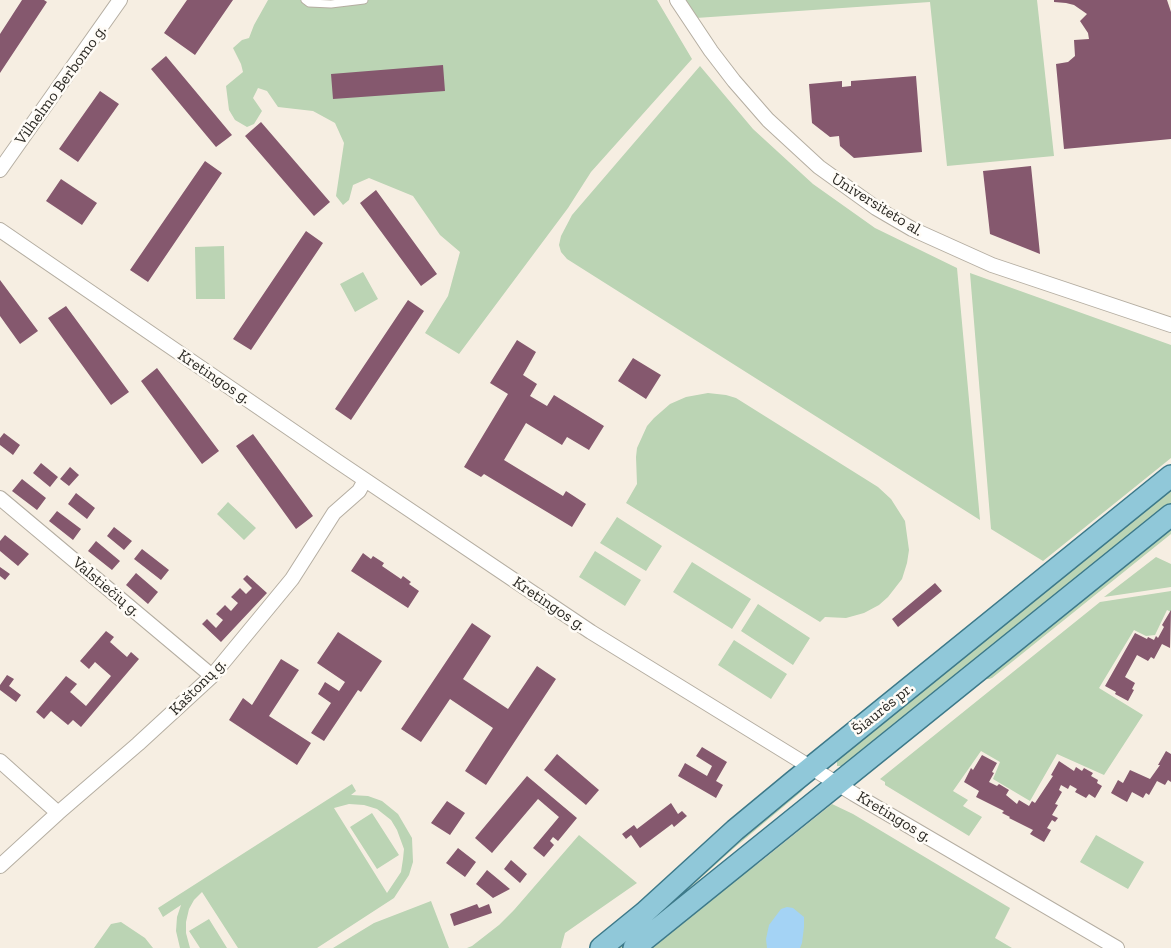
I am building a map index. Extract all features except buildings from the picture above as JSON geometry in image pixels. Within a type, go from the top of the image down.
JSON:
[{"type":"main road","name":"Šiaurės pr.","points":[[601,948],[644,913],[735,830],[811,767],[1171,476]]},
{"type":"main road","name":"Šiaurės pr.","points":[[634,948],[1171,515]]},
{"type":"street","name":"Vilhelmo Berbomo g.","points":[[0,170],[120,0]]},
{"type":"street","name":"Universiteto al.","points":[[677,0],[717,58],[768,120],[813,162],[876,208],[918,232],[992,265],[1171,325]]},
{"type":"street","name":"Kretingos g.","points":[[0,230],[591,632],[838,784],[1117,948]]},
{"type":"street","name":"Kaštonų g.","points":[[0,866],[58,812],[138,744],[212,676],[292,579],[334,513],[359,491],[365,480]]},
{"type":"street","name":"Valstiečių g.","points":[[0,498],[212,676]]},
{"type":"street","points":[[0,761],[58,812]]},
{"type":"lane","points":[[304,0],[309,3],[331,4],[364,0]]},
{"type":"green space","points":[[268,0],[657,0],[692,59],[591,172],[568,208],[459,354],[425,333],[448,296],[460,252],[440,235],[413,196],[369,178],[353,185],[349,200],[343,205],[336,196],[344,143],[335,123],[313,111],[278,107],[267,91],[258,88],[253,98],[262,111],[254,124],[247,127],[235,120],[229,110],[226,86],[243,72],[233,48],[242,40],[249,38]]},
{"type":"green space","points":[[685,0],[1037,0],[1054,156],[947,166],[930,2],[696,18]]},
{"type":"green space","points":[[700,66],[753,129],[813,184],[875,228],[957,268],[980,520],[567,259],[561,252],[559,245],[561,236],[572,215]]},
{"type":"green space","points":[[224,246],[225,299],[196,299],[195,247]]},
{"type":"green space","points":[[363,272],[378,299],[355,312],[340,284]]},
{"type":"green space","points":[[970,273],[1171,345],[1171,458],[1043,561],[991,529]]},
{"type":"green space","points":[[708,393],[736,398],[878,487],[891,499],[905,521],[909,550],[902,579],[879,605],[864,613],[846,618],[825,617],[820,622],[626,503],[637,484],[637,448],[647,426],[670,404],[686,397]]},
{"type":"green space","points":[[1171,485],[1171,506],[884,734],[842,766],[837,766],[837,761]]},
{"type":"green space","points":[[228,502],[256,528],[244,540],[217,514]]},
{"type":"green space","points":[[617,517],[662,546],[646,571],[600,543]]},
{"type":"green space","points":[[1171,526],[1171,534],[992,678],[980,679]]},
{"type":"green space","points":[[595,551],[641,580],[625,606],[579,577]]},
{"type":"green space","points":[[1156,557],[1171,564],[1171,587],[1104,597]]},
{"type":"green space","points":[[692,562],[751,599],[732,629],[673,592]]},
{"type":"green space","points":[[1171,591],[1171,612],[1167,610],[1155,635],[1146,636],[1134,630],[1099,688],[1143,715],[1104,775],[1057,754],[1030,801],[993,779],[1000,762],[981,751],[953,791],[968,800],[963,806],[982,817],[969,836],[885,785],[885,782],[880,779],[1100,602]]},
{"type":"green space","points":[[758,604],[810,638],[793,665],[741,631]]},
{"type":"green space","points":[[734,640],[787,674],[771,699],[718,665]]},
{"type":"green space","points":[[810,781],[801,792],[734,848],[622,948],[613,948],[744,832]]},
{"type":"green space","points":[[352,784],[356,791],[351,795],[368,796],[382,801],[398,814],[412,838],[413,862],[409,875],[394,898],[317,948],[238,948],[202,892],[189,909],[186,922],[186,933],[190,948],[180,948],[176,931],[177,917],[181,905],[163,917],[158,908]],"holes":[[[349,804],[364,805],[377,809],[391,820],[404,849],[401,872],[387,893],[334,808]]]},
{"type":"green space","points":[[832,804],[853,814],[1010,908],[995,938],[1012,948],[647,948],[701,904],[760,862]]},
{"type":"green space","points":[[372,813],[399,855],[377,869],[350,827]]},
{"type":"green space","points":[[579,835],[637,883],[565,933],[561,948],[467,948],[499,925],[514,910]]},
{"type":"green space","points":[[1096,835],[1144,862],[1128,889],[1080,862]]},
{"type":"green space","points":[[431,901],[449,948],[333,948],[374,923]]},
{"type":"green space","points":[[209,919],[227,948],[200,948],[189,931]]},
{"type":"green space","points":[[121,922],[145,938],[153,948],[94,948],[111,924]]},
{"type":"water","points":[[793,908],[804,917],[800,948],[767,948],[766,939],[769,925],[781,909]]}]
